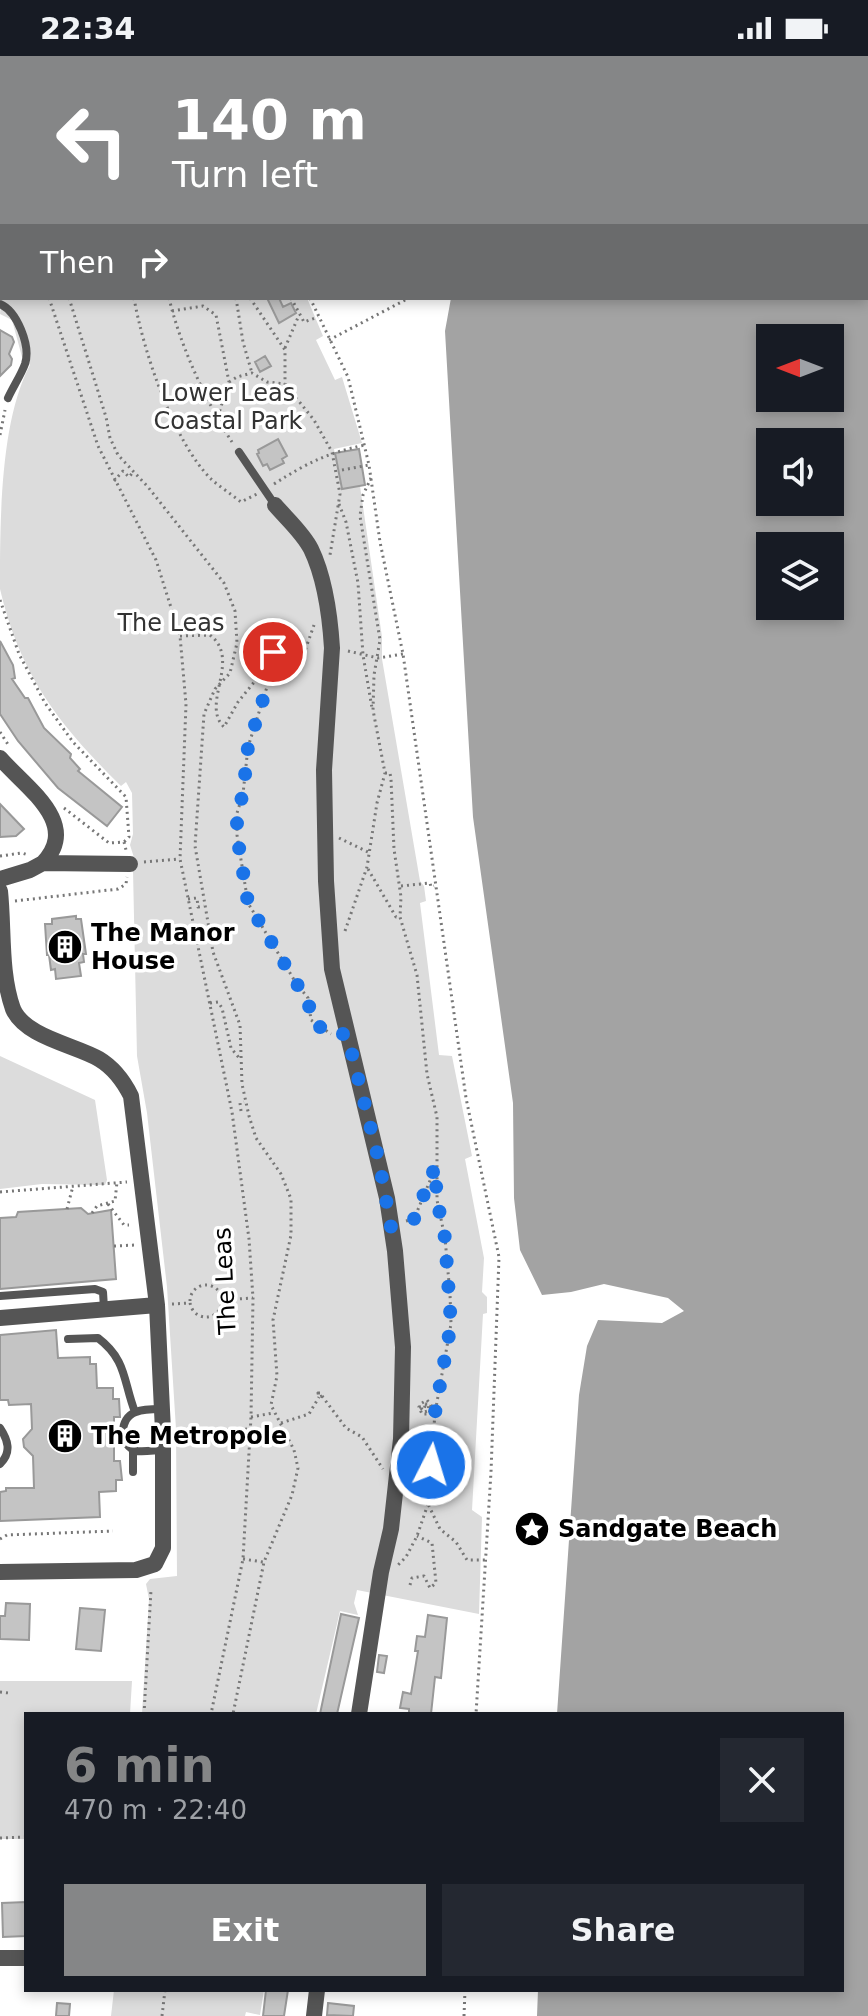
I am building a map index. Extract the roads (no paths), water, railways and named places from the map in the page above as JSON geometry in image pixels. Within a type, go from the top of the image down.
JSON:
[{"type":"street","points":[[275,505],[311,549],[323,589],[332,644],[324,770],[332,969],[379,1161],[391,1227],[403,1347],[401,1439],[391,1529],[374,1571],[378,1590],[359,1712]]},
{"type":"street","points":[[0,758],[51,814],[58,840],[43,863],[0,879]]},
{"type":"street","points":[[43,863],[130,864]]},
{"type":"street","points":[[0,891],[7,986],[14,1012],[29,1027],[100,1060],[123,1080],[131,1096],[157,1305],[163,1431],[163,1548],[155,1564],[136,1570],[0,1572]]},
{"type":"street","points":[[0,1318],[157,1305]]},
{"type":"street","points":[[0,1958],[24,1958]]},
{"type":"street","points":[[314,2016],[317,1992]]},
{"type":"lane","points":[[0,304],[11,310],[18,320],[27,355],[8,398]]},
{"type":"lane","points":[[239,452],[275,505]]},
{"type":"lane","points":[[0,1296],[95,1289],[103,1292],[104,1308]]},
{"type":"lane","points":[[68,1339],[98,1338],[114,1352],[121,1363],[135,1412]]},
{"type":"lane","points":[[162,1409],[135,1412],[123,1424],[122,1435],[133,1449],[163,1450]]},
{"type":"lane","points":[[0,1428],[8,1449],[0,1464]]},
{"type":"lane","points":[[133,1449],[133,1472]]},
{"type":"place","name":"The Manor House","points":[[65,947]]},
{"type":"place","name":"The Metropole","points":[[65,1436]]},
{"type":"place","name":"Sandgate Beach","points":[[532,1529]]},
{"type":"park label","name":"Lower Leas Coastal Park","points":[[228,407]]},
{"type":"park label","name":"The Leas","points":[[171,623]]}]
